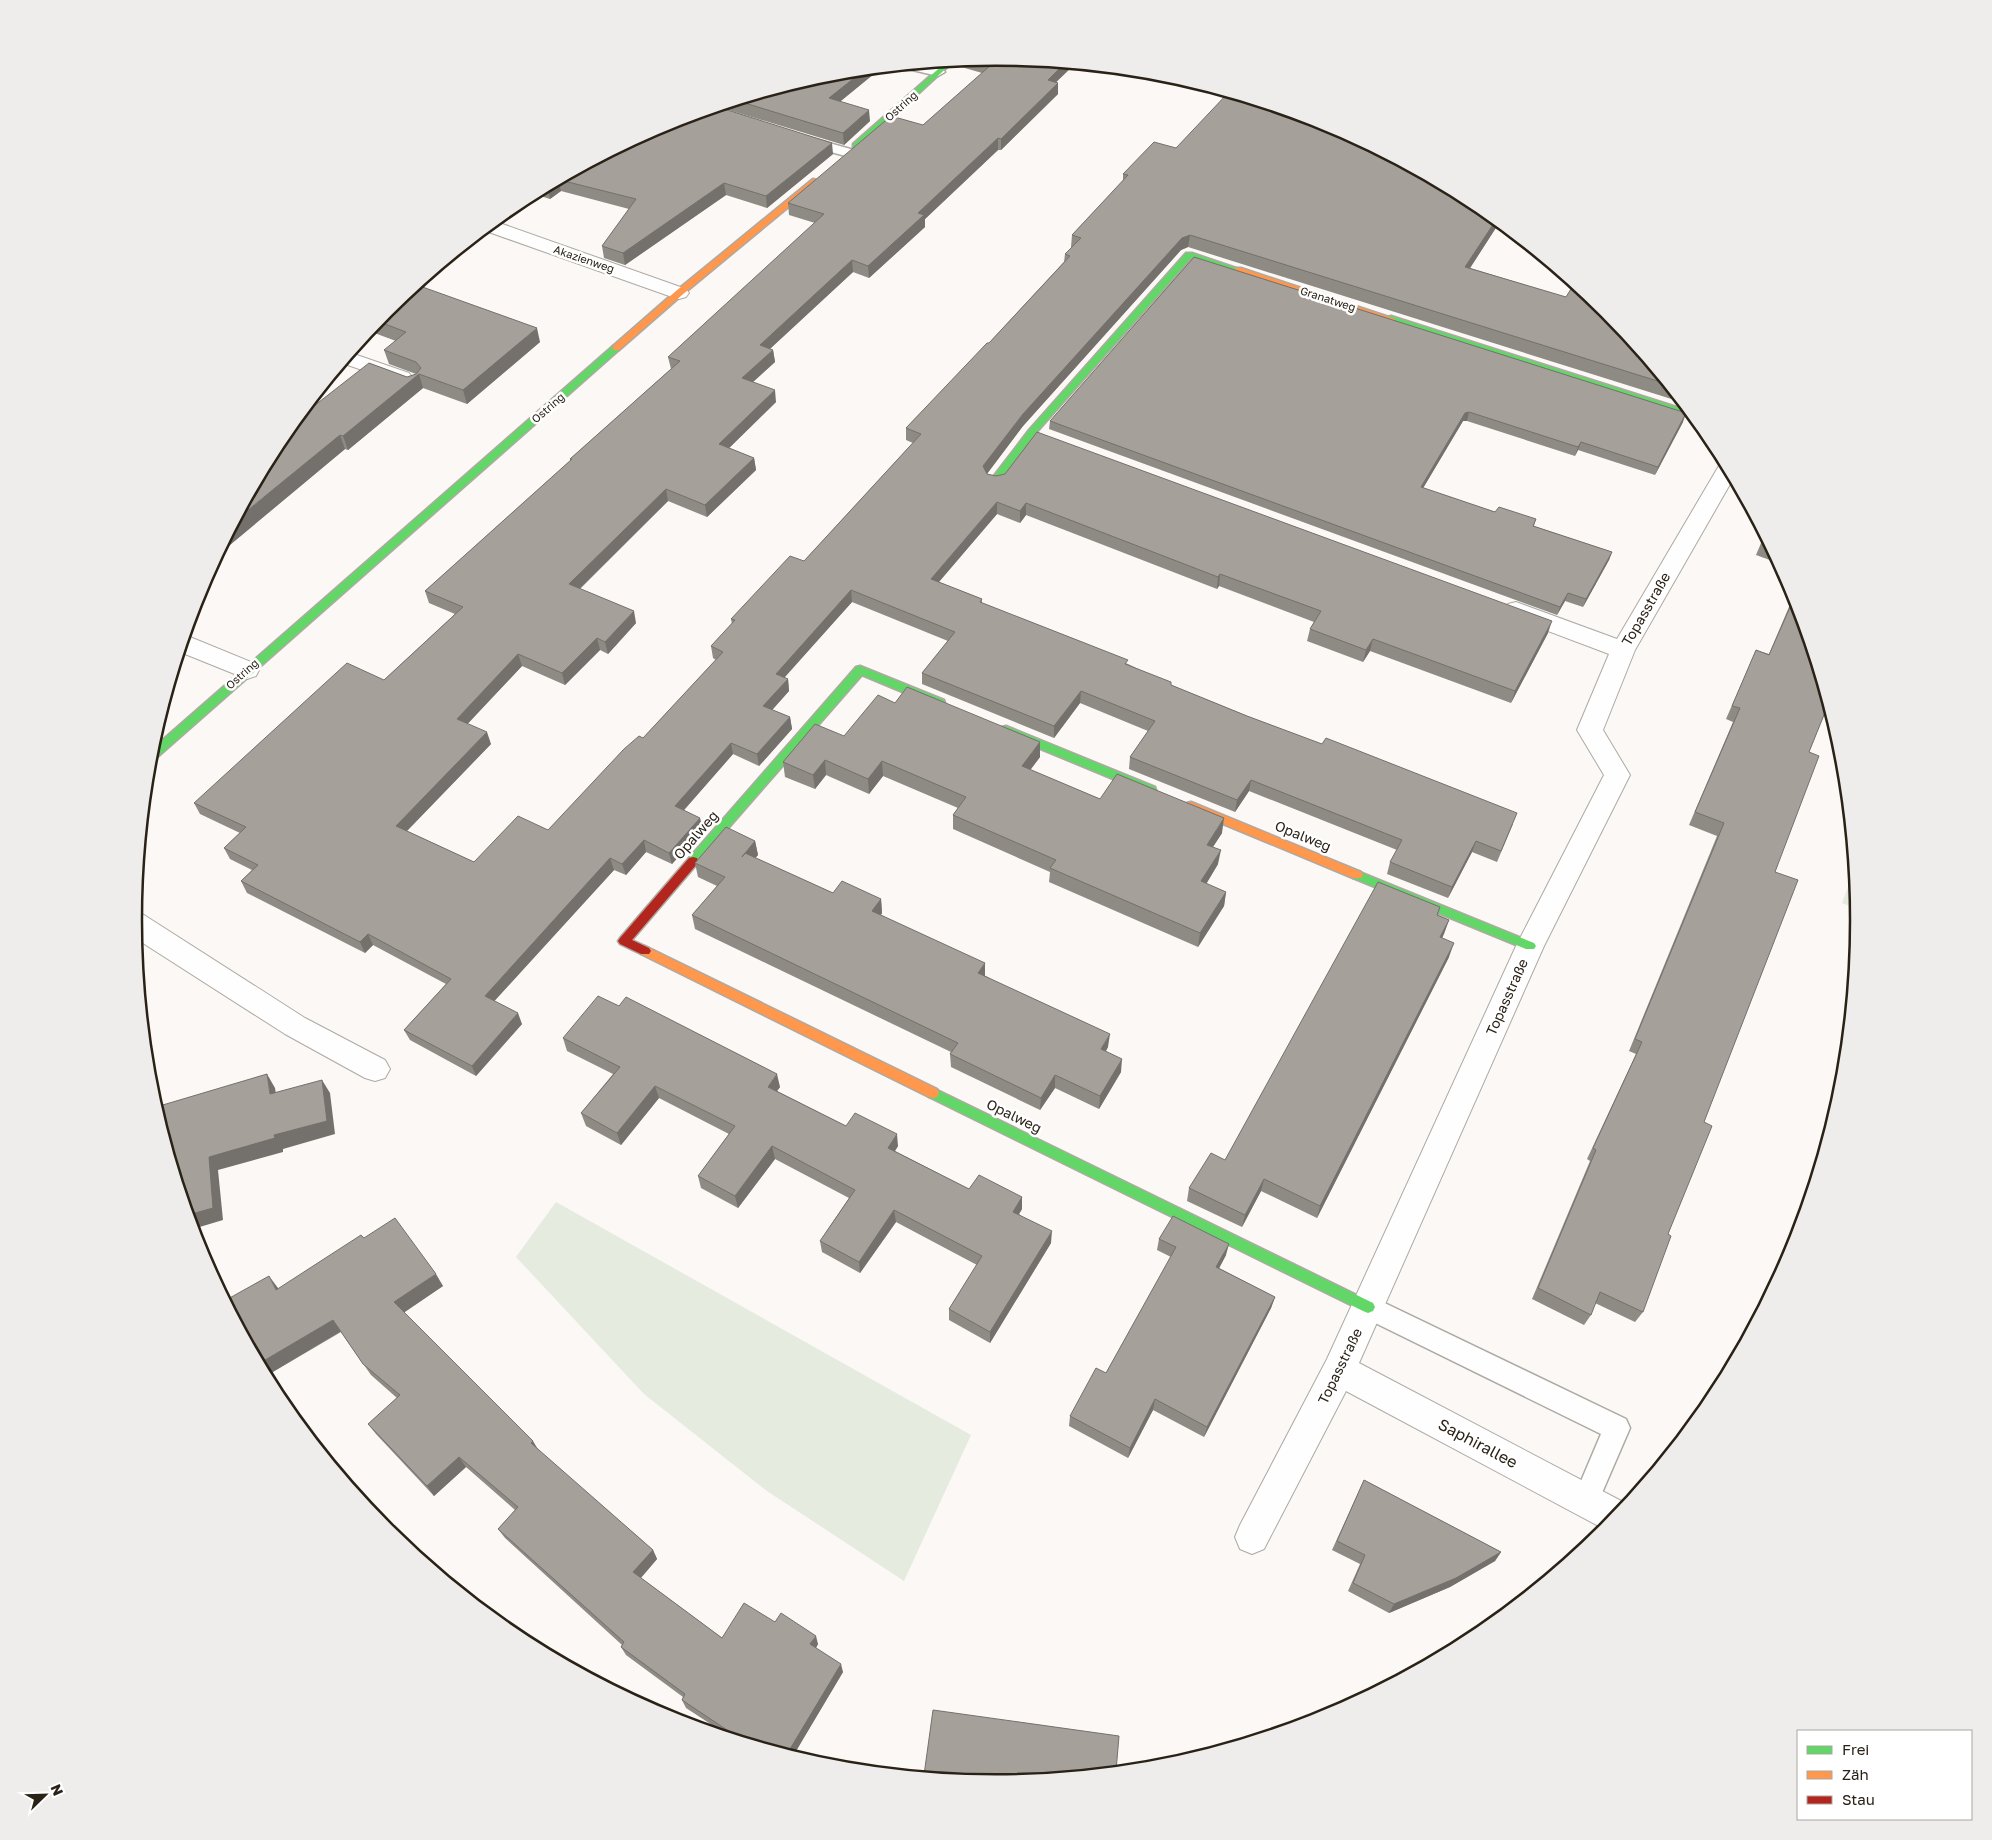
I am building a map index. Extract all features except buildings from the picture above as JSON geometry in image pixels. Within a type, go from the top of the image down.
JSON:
[{"type":"street","name":"Ostring","points":[[845,156],[943,68]]},
{"type":"street","name":"Ostring","points":[[160,749],[247,670],[679,293],[826,172]]},
{"type":"street","name":"Akazienweg","points":[[496,229],[679,293]]},
{"type":"street","name":"Granatweg","points":[[996,479],[1041,436],[1189,255],[1681,412]]},
{"type":"street","points":[[352,360],[412,382]]},
{"type":"street","name":"Topasstraße","points":[[1252,1537],[1339,1370],[1530,946],[1618,774],[1590,730],[1623,650],[1724,476]]},
{"type":"street","points":[[1491,601],[1623,650]]},
{"type":"street","points":[[189,644],[247,670]]},
{"type":"street","name":"Opalweg","points":[[952,708],[860,670],[624,941],[1368,1307]]},
{"type":"street","points":[[998,727],[1163,795]]},
{"type":"street","name":"Opalweg","points":[[1181,802],[1530,946]]},
{"type":"street","points":[[142,928],[295,1026],[375,1069]]},
{"type":"street","name":"Saphirallee","points":[[1339,1370],[1610,1513]]},
{"type":"lane","points":[[927,69],[938,72]]},
{"type":"lane","points":[[793,136],[845,156]]},
{"type":"lane","points":[[1368,1307],[1616,1428],[1586,1500]]},
{"type":"shaded area","points":[[1849,885],[1850,906],[1842,903]]},
{"type":"shaded area","points":[[556,1202],[971,1435],[904,1581],[767,1491],[644,1394],[516,1257]]},
{"type":"traffic: fast","points":[[856,146],[943,68]]},
{"type":"traffic: fast","points":[[996,479],[1032,432],[1189,255],[1238,270]]},
{"type":"traffic: fast","points":[[1391,319],[1681,412]]},
{"type":"traffic: fast","points":[[160,748],[616,348]]},
{"type":"traffic: fast","points":[[693,861],[860,670],[940,703]]},
{"type":"traffic: fast","points":[[1006,730],[1151,790]]},
{"type":"traffic: fast","points":[[1357,875],[1530,946]]},
{"type":"traffic: fast","points":[[933,1093],[1368,1307]]},
{"type":"traffic: slow","points":[[616,348],[679,293],[816,181]]},
{"type":"traffic: slow","points":[[1238,270],[1391,319]]},
{"type":"traffic: slow","points":[[1191,806],[1357,875]]},
{"type":"traffic: slow","points":[[645,951],[933,1093]]},
{"type":"traffic: jam","points":[[645,951],[624,941],[693,861]]}]
